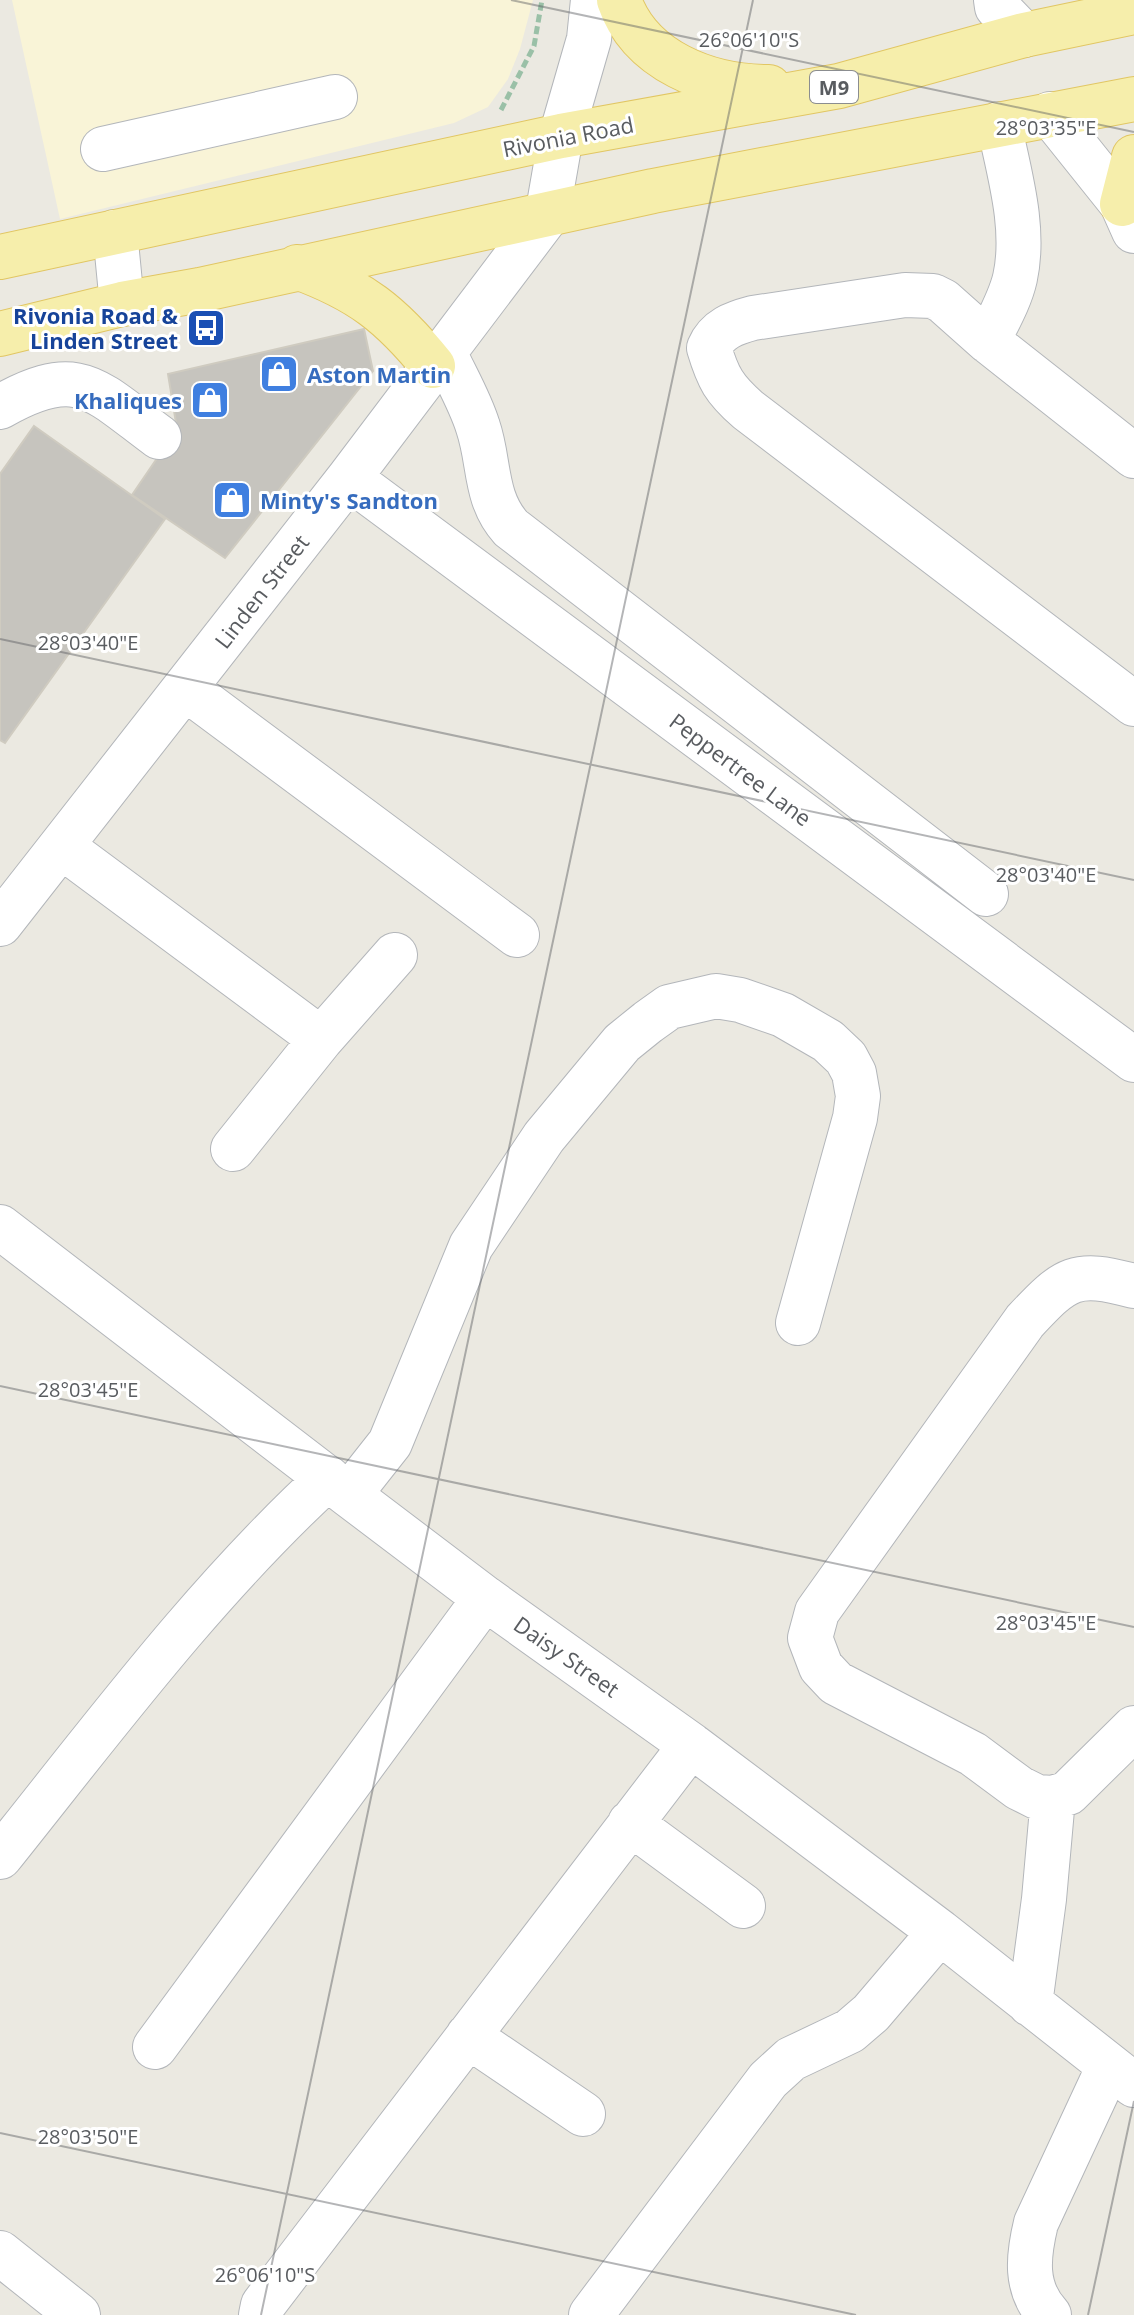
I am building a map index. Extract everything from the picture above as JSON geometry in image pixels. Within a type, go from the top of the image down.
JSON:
[{"type":"main road","points":[[619,0],[639,38],[653,52],[709,79],[763,87],[839,86]]},
{"type":"main road","name":"Rivonia Road","points":[[0,257],[561,136],[839,86],[1023,12],[1134,12]]},
{"type":"main road","points":[[0,334],[122,304],[200,290],[653,191],[1134,99]]},
{"type":"main road","points":[[1128,218],[1134,157]]},
{"type":"main road","points":[[297,267],[363,297],[438,359]]},
{"type":"street","points":[[547,216],[561,136],[589,39],[593,0]]},
{"type":"street","points":[[996,0],[997,7],[1023,12]]},
{"type":"street","points":[[103,149],[335,97]]},
{"type":"street","points":[[1050,114],[1128,218]]},
{"type":"street","points":[[988,341],[1008,300],[1018,258],[1018,221],[999,124]]},
{"type":"street","name":"Linden Street","points":[[0,924],[349,478],[547,216]]},
{"type":"street","points":[[115,232],[122,304]]},
{"type":"street","points":[[1134,456],[933,296],[905,295],[777,312],[734,323],[723,330],[709,348],[717,374],[727,391],[748,410],[1134,704]]},
{"type":"street","points":[[438,359],[477,422],[494,503],[511,528],[986,894]]},
{"type":"street","points":[[0,407],[60,382],[91,387],[159,437]]},
{"type":"street","name":"Peppertree Lane","points":[[349,478],[1134,1060]]},
{"type":"street","points":[[185,688],[517,935]]},
{"type":"street","points":[[61,846],[321,1039]]},
{"type":"street","points":[[233,1149],[321,1039],[395,955]]},
{"type":"street","points":[[0,1857],[172,1644],[277,1524],[338,1487],[390,1443],[471,1246],[544,1137],[622,1043],[669,1007],[716,996],[740,1000],[783,1015],[828,1041],[846,1058],[854,1073],[858,1096],[855,1118],[798,1323]]},
{"type":"street","name":"Daisy Street","points":[[0,1227],[485,1598],[691,1745],[940,1932],[1122,2076]]},
{"type":"street","points":[[1134,1286],[1084,1276],[1060,1287],[1025,1321],[817,1612],[810,1638],[821,1667],[836,1683],[973,1754],[1019,1788],[1037,1797],[1053,1798],[1068,1793],[1134,1728]]},
{"type":"street","points":[[155,2047],[485,1598]]},
{"type":"street","points":[[261,2315],[263,2305],[691,1745]]},
{"type":"street","points":[[1030,2004],[1053,1798]]},
{"type":"street","points":[[630,1823],[743,1906]]},
{"type":"street","points":[[591,2315],[768,2080],[791,2059],[850,2031],[861,2022],[940,1932]]},
{"type":"street","points":[[468,2036],[583,2114]]},
{"type":"street","points":[[1049,2315],[1030,2285],[1033,2234],[1066,2157],[1122,2076]]},
{"type":"street","points":[[0,2253],[78,2315]]},
{"type":"shaded area","points":[[12,0],[533,0],[508,79],[488,107],[454,123],[60,219]]},
{"type":"building","points":[[364,329],[373,371],[225,558],[132,495],[177,429],[168,374]]},
{"type":"building","points":[[34,426],[165,519],[5,743],[0,740],[0,474]]},
{"type":"place","name":"Rivonia Road & Linden Street","points":[[206,328]]},
{"type":"place","name":"Aston Martin","points":[[279,374]]},
{"type":"place","name":"Khaliques","points":[[210,400]]},
{"type":"place","name":"Minty's Sandton","points":[[232,500]]}]
